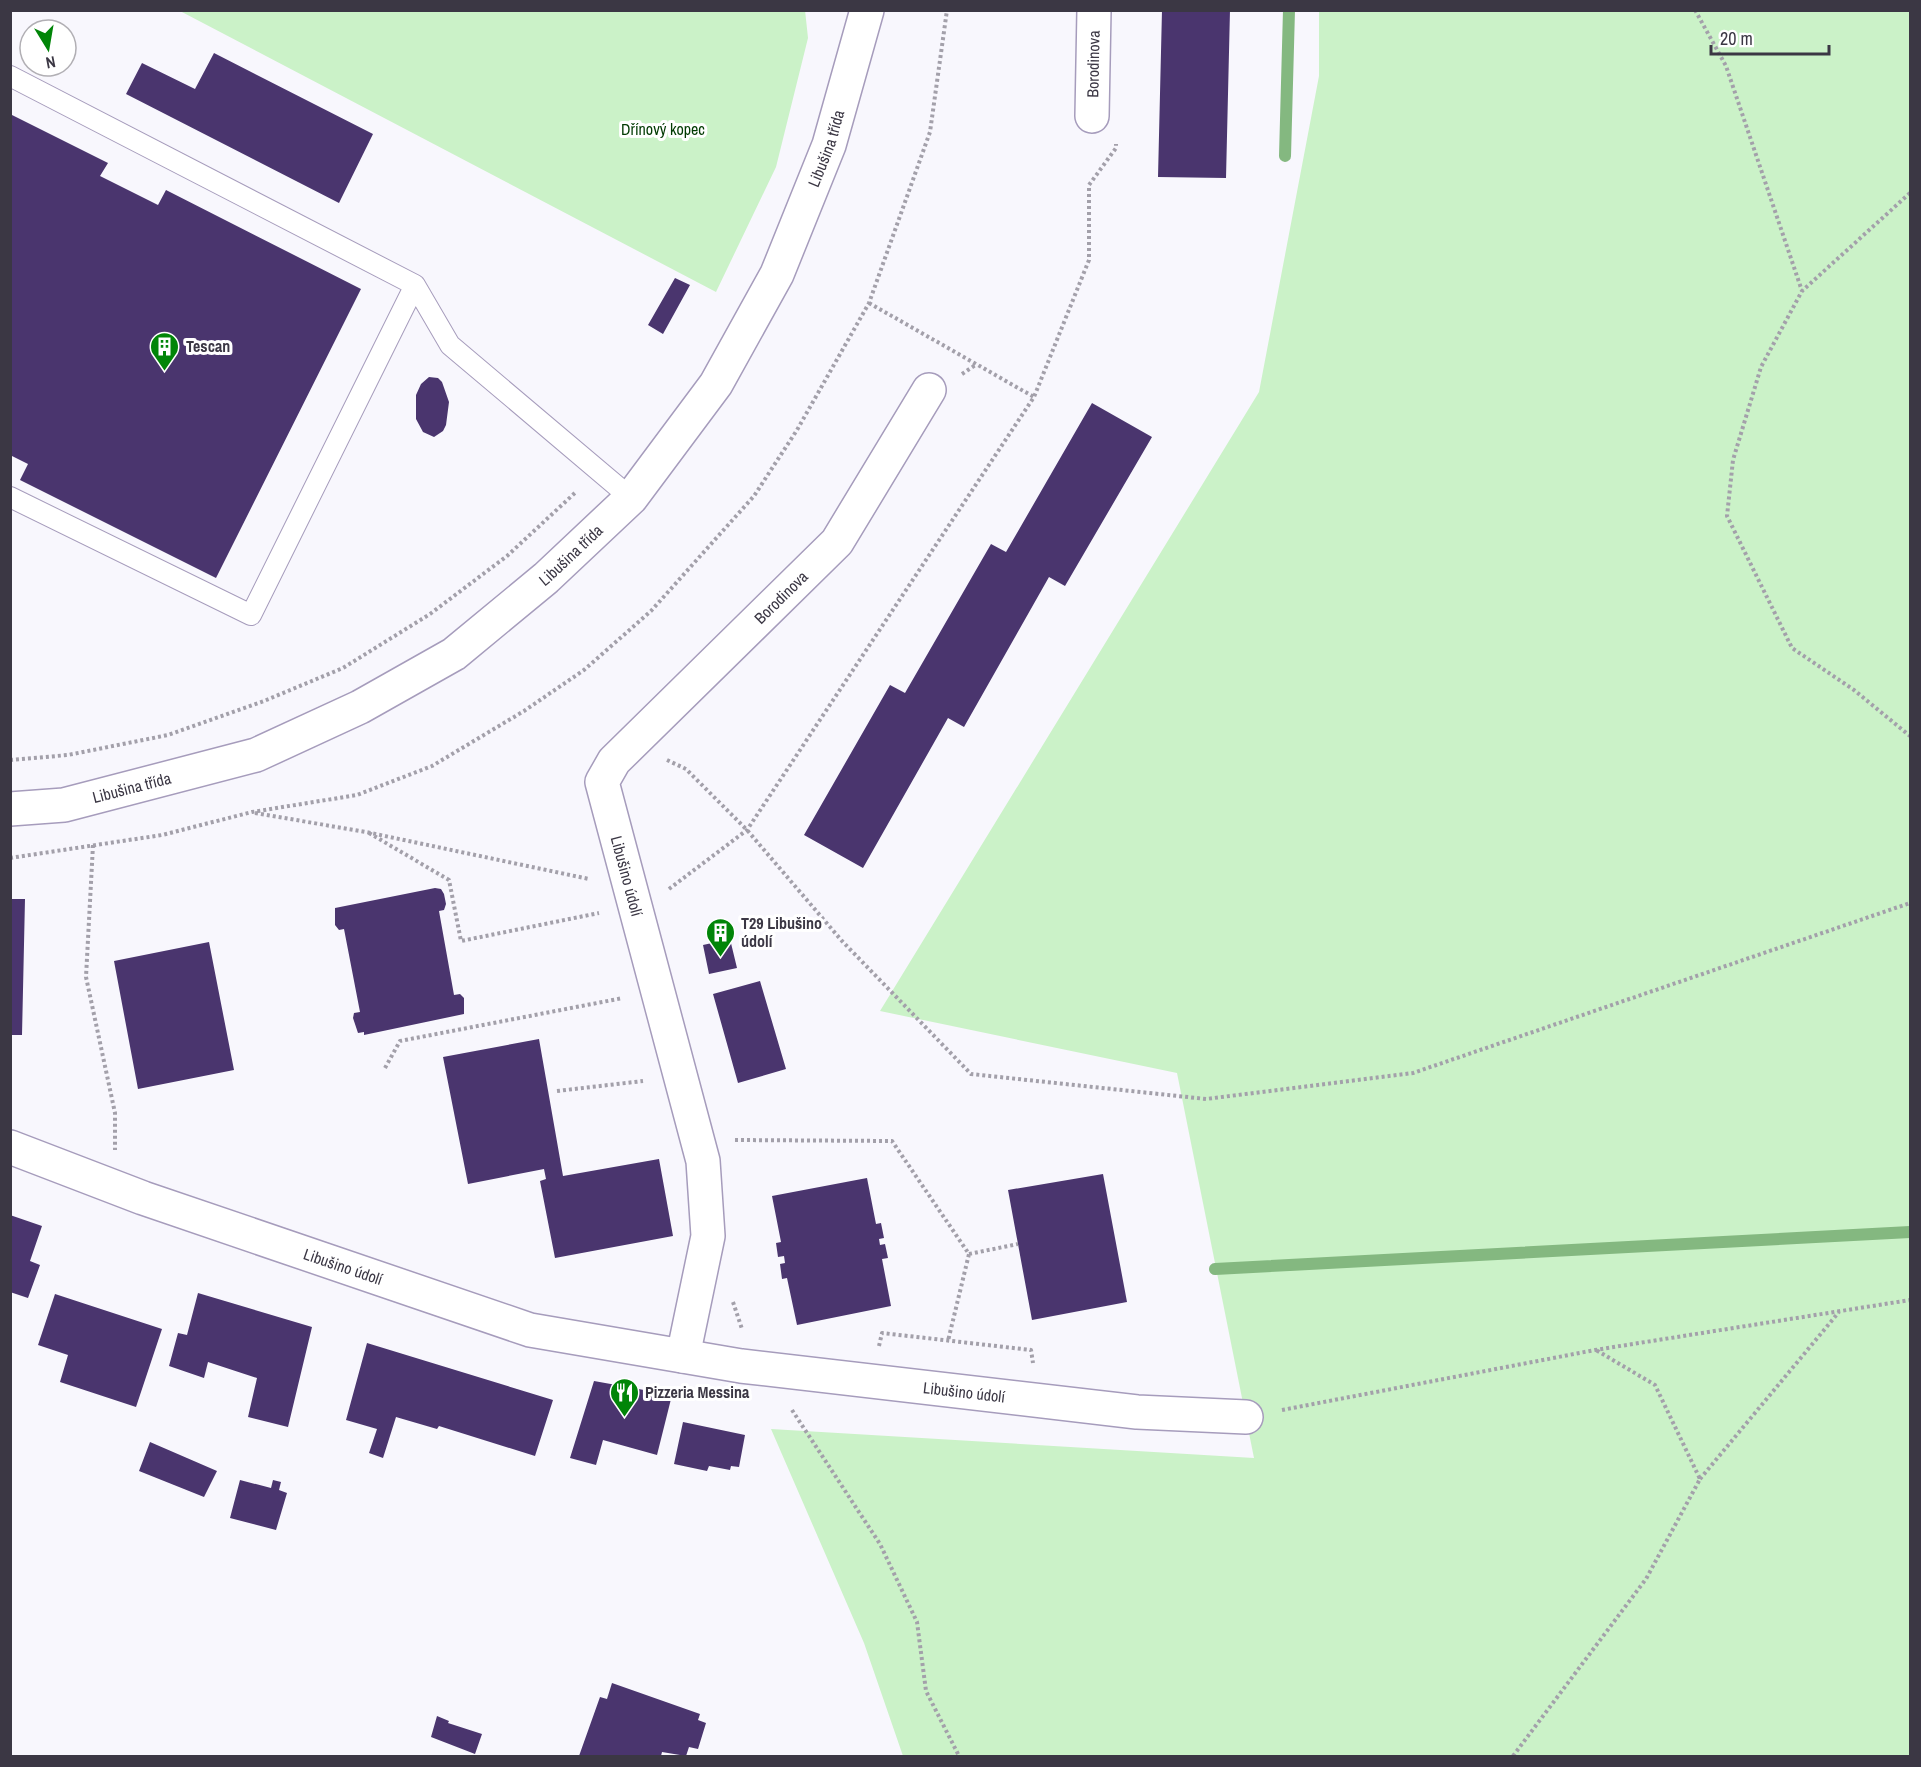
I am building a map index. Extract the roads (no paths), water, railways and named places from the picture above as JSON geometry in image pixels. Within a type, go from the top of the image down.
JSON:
[{"type":"street","name":"Libušina třída","points":[[10,809],[64,805],[256,755],[360,707],[454,654],[546,578],[631,498],[716,384],[777,274],[829,145],[867,10]]},
{"type":"street","name":"Borodinova","points":[[1092,116],[1094,10]]},
{"type":"street","name":"Borodinova","points":[[602,782],[615,761],[837,542],[928,390]]},
{"type":"street","name":"Libušino údolí","points":[[602,782],[703,1161],[708,1236],[683,1356]]},
{"type":"street","name":"Libušino údolí","points":[[10,1147],[143,1198],[530,1330],[741,1366],[1137,1412],[1246,1417]]},
{"type":"lane","points":[[10,76],[415,285],[450,345],[631,498]]},
{"type":"lane","points":[[10,497],[250,615],[415,285]]},
{"type":"waterway","points":[[1285,156],[1289,10]]},
{"type":"waterway","points":[[1215,1269],[1910,1232]]},
{"type":"place","name":"Tescan","points":[[165,372]]},
{"type":"place","name":"T29 Libušino údolí","points":[[720,958]]},
{"type":"place","name":"Pizzeria Messina","points":[[624,1418]]},
{"type":"park label","name":"Dřínový kopec","points":[[663,129]]}]
